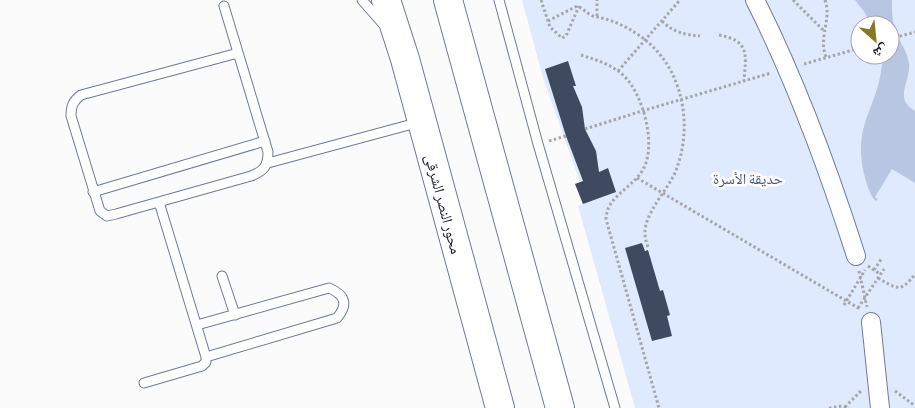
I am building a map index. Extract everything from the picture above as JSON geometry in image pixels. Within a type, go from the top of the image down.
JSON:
[{"type":"main road","name":"محور النصر الشرقى","points":[[386,0],[405,59],[500,408]]},
{"type":"main road","points":[[448,0],[560,408]]},
{"type":"street","points":[[755,0],[788,68],[865,261]]},
{"type":"street","points":[[870,318],[880,408]]},
{"type":"lane","points":[[362,0],[382,22],[405,59]]},
{"type":"lane","points":[[499,0],[538,144],[615,408]]},
{"type":"lane","points":[[224,6],[268,152],[268,163]]},
{"type":"lane","points":[[238,53],[81,96],[74,100],[71,116],[100,211],[107,216],[116,214],[261,172],[268,163],[421,122]]},
{"type":"lane","points":[[93,192],[265,142]]},
{"type":"lane","points":[[144,383],[202,366],[206,362],[197,325],[159,202]]},
{"type":"lane","points":[[222,276],[235,315]]},
{"type":"lane","points":[[197,325],[329,288],[339,292],[344,300],[343,310],[337,318],[206,357]]},
{"type":"path","points":[[542,0],[550,26],[562,38],[566,37],[579,6]]},
{"type":"path","points":[[597,0],[597,16]]},
{"type":"path","points":[[618,71],[680,0]]},
{"type":"path","points":[[793,0],[824,31]]},
{"type":"path","points":[[825,0],[828,15],[822,44],[826,57]]},
{"type":"path","points":[[548,21],[579,6]]},
{"type":"path","points":[[579,6],[589,14],[620,24],[645,40],[664,60],[678,84],[682,99],[683,146],[680,161],[646,225],[645,232],[648,247]]},
{"type":"path","points":[[662,21],[675,31],[690,36],[700,36]]},
{"type":"path","points":[[900,36],[913,33]]},
{"type":"path","points":[[718,35],[733,38],[742,46],[746,57],[744,81]]},
{"type":"path","points":[[585,129],[850,51]]},
{"type":"path","points":[[581,55],[618,71],[635,89],[642,111],[649,143],[649,152],[643,170],[637,178],[612,200],[606,212],[606,219],[659,408]]},
{"type":"path","points":[[637,178],[870,318]]},
{"type":"path","points":[[874,270],[882,258]]},
{"type":"path","points":[[865,261],[880,274]]},
{"type":"path","points":[[845,303],[861,278],[865,261]]},
{"type":"path","points":[[865,261],[861,278],[870,318]]},
{"type":"path","points":[[857,310],[884,269]]},
{"type":"path","points":[[878,278],[893,287],[900,288],[905,286],[915,274]]},
{"type":"path","points":[[908,408],[915,405]]},
{"type":"path","points":[[829,408],[838,406],[849,408]]},
{"type":"green space","name":"حديقة الأسرة","points":[[522,0],[915,0],[915,408],[635,408],[578,206],[583,204],[575,184],[580,182],[543,78]]},
{"type":"shaded area","points":[[855,0],[892,0],[892,15],[866,15]]},
{"type":"shaded area","points":[[900,42],[909,63],[904,89],[905,101],[915,111],[915,183],[892,169],[875,197],[878,199],[876,201],[870,192],[864,174],[861,144],[863,130],[882,65],[900,65]]},
{"type":"building","points":[[568,61],[576,86],[573,86],[582,107],[585,129],[596,151],[599,172],[608,168],[616,192],[583,204],[575,184],[583,181],[566,136],[545,69]]},
{"type":"building","points":[[642,243],[645,251],[648,250],[660,291],[663,290],[670,315],[667,316],[672,336],[652,341],[625,248]]}]
